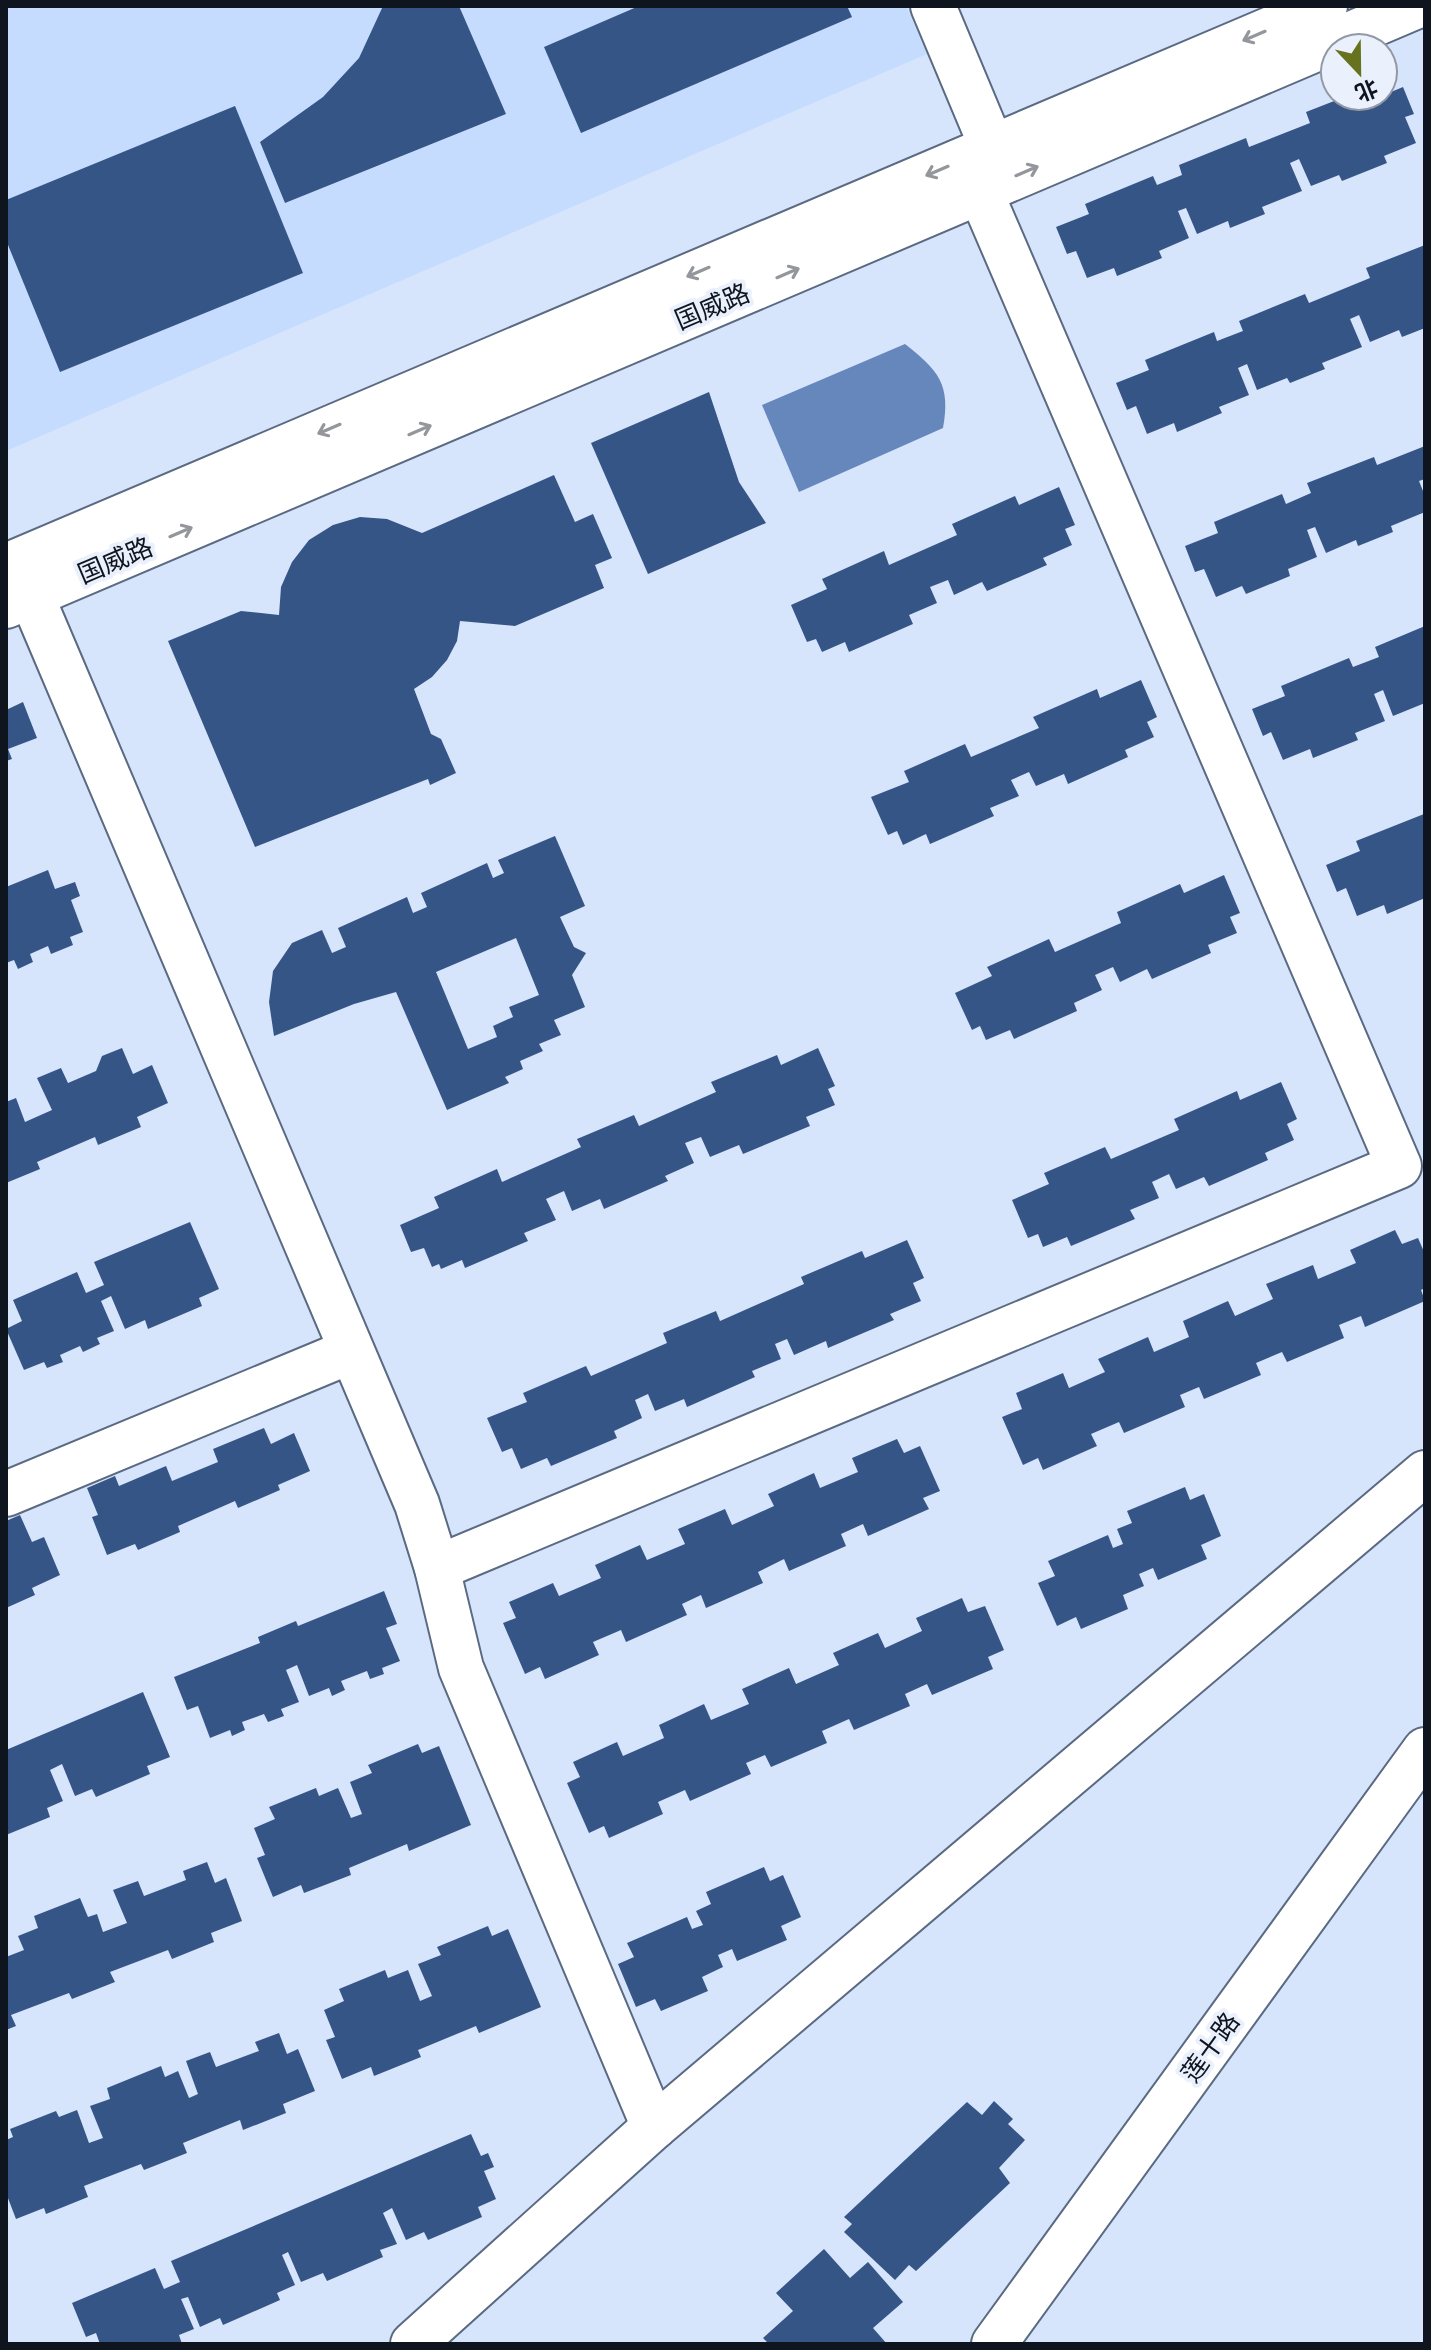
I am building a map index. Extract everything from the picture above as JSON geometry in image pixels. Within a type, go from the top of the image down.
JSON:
[{"type":"street","points":[[933,6],[992,147]]},
{"type":"street","name":"国威路","points":[[14,589],[992,147],[1325,6]]},
{"type":"street","name":"国威路","points":[[14,589],[980,191],[1417,6]]},
{"type":"street","points":[[437,1568],[1399,1166],[980,191]]},
{"type":"street","points":[[14,589],[417,1504],[437,1568],[461,1668],[654,2127]]},
{"type":"street","points":[[6,1494],[351,1351]]},
{"type":"street","points":[[413,2344],[654,2127],[1425,1473]]},
{"type":"street","name":"莲十路","points":[[994,2344],[1425,1750]]},
{"type":"shaded area","points":[[6,6],[906,6],[927,54],[6,451]]},
{"type":"shaded area","points":[[905,344],[934,370],[939,379],[945,400],[943,428],[799,492],[762,405]]},
{"type":"building","points":[[383,6],[459,6],[506,114],[285,203],[260,142],[323,97],[359,58]]},
{"type":"building","points":[[639,6],[847,6],[852,17],[581,133],[544,47]]},
{"type":"building","points":[[1403,87],[1414,114],[1405,117],[1416,143],[1384,156],[1387,163],[1342,181],[1339,175],[1311,186],[1299,159],[1290,163],[1302,191],[1262,207],[1265,214],[1230,228],[1228,221],[1197,234],[1186,208],[1178,211],[1189,238],[1159,251],[1162,258],[1117,276],[1114,268],[1087,278],[1076,251],[1067,254],[1056,227],[1089,214],[1085,204],[1153,176],[1157,185],[1182,175],[1179,165],[1246,138],[1249,147],[1310,123],[1306,112],[1319,107],[1319,112],[1399,112],[1399,89]]},
{"type":"building","points":[[235,106],[303,273],[60,372],[6,240],[6,200]]},
{"type":"building","points":[[1425,245],[1425,328],[1402,337],[1399,330],[1370,342],[1359,315],[1350,319],[1362,347],[1322,363],[1325,369],[1290,383],[1287,378],[1257,390],[1247,364],[1238,368],[1249,395],[1219,407],[1222,413],[1177,432],[1174,423],[1147,434],[1136,406],[1127,410],[1116,383],[1149,370],[1145,360],[1214,332],[1217,341],[1243,331],[1239,321],[1305,294],[1309,303],[1370,278],[1366,268]]},
{"type":"building","points":[[709,392],[739,482],[766,523],[648,574],[591,443]]},
{"type":"building","points":[[1425,446],[1425,479],[1419,481],[1425,496],[1425,512],[1391,526],[1393,532],[1358,546],[1356,540],[1326,553],[1315,527],[1307,530],[1317,557],[1288,569],[1290,576],[1246,594],[1242,586],[1216,597],[1204,569],[1195,572],[1185,546],[1218,533],[1214,522],[1282,494],[1286,504],[1311,493],[1307,483],[1374,457],[1377,465]]},
{"type":"building","points":[[554,475],[575,522],[593,514],[612,558],[595,565],[604,588],[515,626],[460,621],[457,641],[447,660],[432,677],[414,689],[431,734],[441,739],[456,773],[430,785],[428,779],[255,847],[168,641],[241,611],[279,615],[281,587],[292,562],[309,540],[333,525],[360,517],[387,519],[422,533]]},
{"type":"building","points":[[1059,487],[1075,525],[1065,529],[1072,545],[1043,558],[1047,565],[987,591],[982,582],[954,595],[948,580],[930,587],[937,603],[909,615],[913,624],[849,652],[845,642],[822,652],[816,639],[807,642],[791,605],[827,589],[822,579],[884,551],[889,565],[957,535],[952,524],[1015,496],[1019,505]]},
{"type":"building","points":[[1425,626],[1425,703],[1393,716],[1383,690],[1374,694],[1385,721],[1355,733],[1358,740],[1313,758],[1310,749],[1283,760],[1271,732],[1263,736],[1252,709],[1285,696],[1281,686],[1349,658],[1353,667],[1379,657],[1375,647]]},
{"type":"building","points":[[1141,680],[1157,717],[1147,722],[1154,737],[1125,750],[1128,757],[1068,784],[1064,774],[1036,786],[1029,772],[1011,780],[1019,796],[990,808],[994,816],[930,844],[926,834],[903,845],[897,831],[888,835],[871,797],[909,782],[904,771],[965,744],[971,757],[1039,728],[1033,717],[1097,689],[1100,698]]},
{"type":"building","points":[[23,702],[37,738],[8,749],[12,759],[6,761],[6,710]]},
{"type":"building","points":[[1424,814],[1425,898],[1387,914],[1384,905],[1357,916],[1346,888],[1337,892],[1326,865],[1360,851],[1356,841]]},
{"type":"building","points":[[555,836],[585,906],[560,917],[574,947],[586,953],[572,975],[585,1007],[554,1020],[561,1035],[539,1044],[543,1051],[520,1061],[523,1069],[505,1077],[509,1083],[447,1110],[396,992],[354,1004],[274,1036],[269,1002],[273,971],[292,943],[322,930],[332,953],[346,947],[338,928],[407,897],[413,913],[427,907],[421,893],[487,863],[493,878],[504,873],[498,860]],"holes":[[[516,938],[539,995],[509,1007],[513,1017],[493,1026],[497,1037],[468,1049],[436,972]]]},
{"type":"building","points":[[48,870],[55,889],[75,882],[80,896],[71,900],[83,932],[70,937],[73,945],[51,954],[48,946],[30,954],[33,962],[18,969],[14,960],[6,963],[6,887]]},
{"type":"building","points":[[1224,875],[1240,913],[1230,917],[1237,933],[1208,945],[1211,953],[1152,979],[1147,969],[1120,982],[1113,967],[1095,975],[1102,990],[1074,1003],[1077,1011],[1014,1039],[1010,1030],[986,1040],[980,1026],[972,1030],[955,993],[992,976],[987,967],[1049,939],[1055,952],[1121,923],[1117,912],[1180,884],[1184,893]]},
{"type":"building","points":[[122,1048],[133,1074],[152,1065],[168,1103],[137,1117],[141,1127],[98,1145],[95,1137],[37,1162],[40,1169],[6,1183],[6,1102],[16,1098],[25,1122],[52,1110],[37,1078],[61,1068],[68,1083],[96,1071],[102,1056]]},
{"type":"building","points":[[818,1048],[835,1086],[828,1089],[835,1105],[806,1117],[810,1126],[743,1154],[739,1145],[710,1157],[701,1137],[685,1143],[694,1163],[665,1176],[668,1181],[604,1209],[600,1199],[572,1211],[564,1191],[546,1199],[556,1220],[524,1233],[528,1241],[465,1268],[462,1260],[441,1269],[439,1264],[432,1267],[424,1248],[411,1252],[400,1225],[439,1208],[434,1197],[497,1169],[502,1182],[581,1147],[577,1139],[634,1115],[639,1126],[716,1092],[711,1082],[777,1055],[781,1065]]},
{"type":"building","points":[[1281,1082],[1297,1119],[1287,1124],[1294,1140],[1265,1153],[1268,1160],[1209,1186],[1204,1177],[1176,1189],[1169,1174],[1152,1182],[1159,1198],[1130,1210],[1135,1219],[1071,1246],[1067,1237],[1043,1247],[1038,1234],[1028,1238],[1012,1200],[1049,1184],[1044,1173],[1105,1147],[1111,1159],[1179,1130],[1174,1119],[1237,1091],[1240,1100]]},
{"type":"building","points":[[190,1222],[219,1289],[199,1298],[202,1306],[148,1329],[145,1320],[125,1329],[111,1296],[101,1301],[114,1331],[97,1338],[100,1344],[83,1352],[80,1346],[60,1355],[63,1362],[47,1368],[44,1362],[24,1370],[6,1329],[22,1321],[13,1300],[77,1272],[86,1293],[104,1285],[94,1262]]},
{"type":"building","points":[[1395,1230],[1402,1244],[1418,1238],[1425,1254],[1425,1288],[1421,1290],[1425,1301],[1365,1327],[1361,1316],[1339,1325],[1344,1338],[1287,1362],[1282,1352],[1256,1363],[1261,1375],[1204,1399],[1199,1387],[1180,1395],[1185,1407],[1124,1433],[1119,1422],[1091,1434],[1097,1446],[1043,1470],[1038,1458],[1023,1465],[1002,1417],[1022,1409],[1016,1393],[1063,1373],[1069,1388],[1105,1372],[1098,1359],[1148,1337],[1154,1352],[1189,1337],[1183,1321],[1228,1301],[1235,1316],[1273,1299],[1266,1284],[1313,1265],[1318,1279],[1356,1263],[1350,1250]]},
{"type":"building","points":[[907,1240],[924,1278],[913,1283],[921,1301],[890,1314],[894,1320],[828,1348],[826,1341],[794,1355],[787,1339],[775,1344],[781,1359],[752,1371],[755,1377],[687,1407],[684,1399],[655,1411],[648,1394],[635,1400],[642,1418],[614,1431],[617,1438],[551,1466],[547,1458],[521,1469],[512,1448],[502,1452],[487,1418],[527,1402],[523,1393],[586,1366],[591,1376],[667,1343],[663,1333],[716,1311],[720,1321],[804,1284],[801,1277],[862,1251],[865,1258]]},
{"type":"building","points":[[264,1428],[271,1444],[294,1433],[310,1471],[278,1485],[280,1490],[238,1508],[235,1501],[178,1526],[180,1532],[138,1550],[135,1544],[107,1555],[92,1517],[98,1515],[87,1488],[115,1476],[119,1486],[166,1466],[172,1481],[218,1462],[213,1449]]},
{"type":"building","points":[[897,1439],[904,1453],[920,1446],[940,1491],[923,1498],[929,1509],[868,1536],[863,1524],[841,1534],[846,1546],[789,1571],[784,1559],[758,1572],[763,1583],[706,1608],[701,1595],[682,1604],[687,1615],[626,1642],[621,1630],[593,1642],[599,1655],[545,1679],[540,1667],[525,1674],[503,1623],[516,1618],[509,1602],[553,1583],[559,1596],[601,1578],[595,1565],[640,1545],[647,1560],[685,1544],[678,1529],[725,1509],[732,1525],[774,1506],[768,1494],[814,1473],[820,1488],[858,1472],[852,1458]]},
{"type":"building","points":[[1185,1487],[1190,1500],[1204,1494],[1221,1536],[1201,1545],[1207,1559],[1158,1580],[1153,1568],[1139,1574],[1144,1586],[1123,1595],[1128,1609],[1081,1629],[1076,1617],[1057,1626],[1038,1583],[1055,1576],[1048,1561],[1108,1535],[1113,1548],[1123,1544],[1117,1529],[1132,1523],[1127,1511]]},
{"type":"building","points":[[20,1515],[32,1542],[44,1537],[60,1575],[32,1588],[35,1595],[6,1608],[6,1521]]},
{"type":"building","points":[[384,1591],[397,1624],[386,1628],[400,1661],[382,1668],[384,1674],[370,1679],[367,1671],[341,1681],[345,1690],[332,1696],[329,1688],[309,1696],[297,1665],[286,1670],[299,1702],[281,1709],[284,1716],[268,1722],[264,1714],[242,1722],[245,1730],[232,1736],[230,1730],[210,1738],[198,1706],[187,1710],[174,1677],[260,1643],[258,1637],[296,1621],[298,1626]]},
{"type":"building","points":[[962,1598],[968,1612],[985,1606],[1004,1650],[988,1657],[993,1669],[932,1695],[927,1684],[905,1694],[910,1706],[854,1730],[849,1719],[822,1731],[827,1743],[771,1767],[765,1755],[746,1763],[751,1774],[690,1801],[685,1790],[658,1802],[663,1814],[609,1838],[604,1826],[589,1833],[567,1783],[580,1777],[573,1762],[617,1742],[623,1756],[664,1738],[659,1725],[704,1704],[711,1720],[749,1704],[742,1689],[789,1668],[796,1684],[839,1665],[833,1653],[878,1633],[885,1648],[922,1631],[916,1618]]},
{"type":"building","points":[[143,1692],[170,1757],[147,1766],[150,1774],[96,1797],[92,1789],[75,1796],[62,1764],[50,1770],[63,1801],[47,1808],[50,1817],[6,1835],[6,1750]]},
{"type":"building","points":[[418,1744],[422,1753],[439,1746],[471,1825],[409,1851],[407,1844],[349,1868],[351,1875],[304,1893],[301,1885],[273,1897],[257,1858],[265,1855],[254,1828],[275,1819],[269,1807],[316,1788],[319,1796],[338,1788],[351,1818],[362,1814],[350,1782],[372,1773],[368,1765]]},
{"type":"building","points":[[207,1862],[215,1883],[226,1878],[242,1921],[211,1933],[214,1942],[172,1959],[168,1950],[110,1972],[115,1982],[72,1999],[69,1993],[11,2015],[16,2026],[6,2030],[6,1957],[24,1950],[18,1936],[38,1928],[34,1916],[80,1898],[88,1917],[97,1914],[103,1932],[127,1923],[113,1890],[138,1881],[144,1896],[186,1880],[183,1871]]},
{"type":"building","points":[[764,1867],[770,1881],[783,1875],[801,1917],[781,1926],[787,1940],[737,1961],[732,1949],[718,1955],[723,1967],[702,1977],[708,1991],[661,2011],[655,1999],[636,2007],[618,1964],[634,1957],[627,1943],[687,1917],[692,1929],[703,1925],[696,1911],[711,1904],[706,1892]]},
{"type":"building","points":[[488,1926],[492,1936],[508,1929],[541,2007],[479,2033],[476,2026],[418,2050],[421,2057],[374,2076],[371,2067],[342,2079],[326,2040],[335,2037],[324,2010],[344,2001],[339,1989],[385,1970],[388,1978],[408,1970],[420,2001],[432,1996],[418,1964],[441,1955],[437,1947]]},
{"type":"building","points":[[279,2033],[287,2054],[298,2049],[315,2091],[283,2104],[286,2113],[243,2130],[240,2120],[183,2143],[187,2153],[144,2170],[141,2164],[84,2186],[88,2197],[46,2214],[44,2208],[16,2219],[6,2193],[6,2140],[13,2137],[10,2129],[56,2111],[59,2117],[77,2110],[89,2143],[103,2138],[90,2106],[110,2099],[107,2088],[161,2066],[165,2077],[178,2071],[189,2098],[198,2094],[186,2061],[210,2052],[216,2067],[259,2051],[255,2042]]},
{"type":"building","points":[[994,2101],[1013,2119],[1008,2124],[1025,2140],[999,2168],[1010,2183],[916,2271],[909,2265],[895,2280],[844,2232],[852,2224],[844,2217],[967,2102],[982,2115]]},
{"type":"building","points":[[471,2134],[481,2156],[488,2153],[494,2167],[484,2171],[496,2199],[478,2207],[482,2217],[428,2240],[424,2232],[406,2240],[392,2208],[383,2213],[397,2244],[380,2250],[383,2257],[327,2281],[323,2273],[301,2282],[288,2252],[282,2255],[295,2285],[277,2293],[280,2300],[223,2325],[220,2318],[200,2327],[188,2297],[181,2299],[194,2329],[179,2335],[182,2344],[100,2344],[96,2333],[86,2337],[72,2303],[155,2268],[164,2289],[180,2282],[171,2261]]},
{"type":"building","points":[[824,2249],[850,2278],[868,2262],[903,2302],[873,2328],[887,2344],[769,2344],[763,2338],[793,2311],[776,2293]]}]
